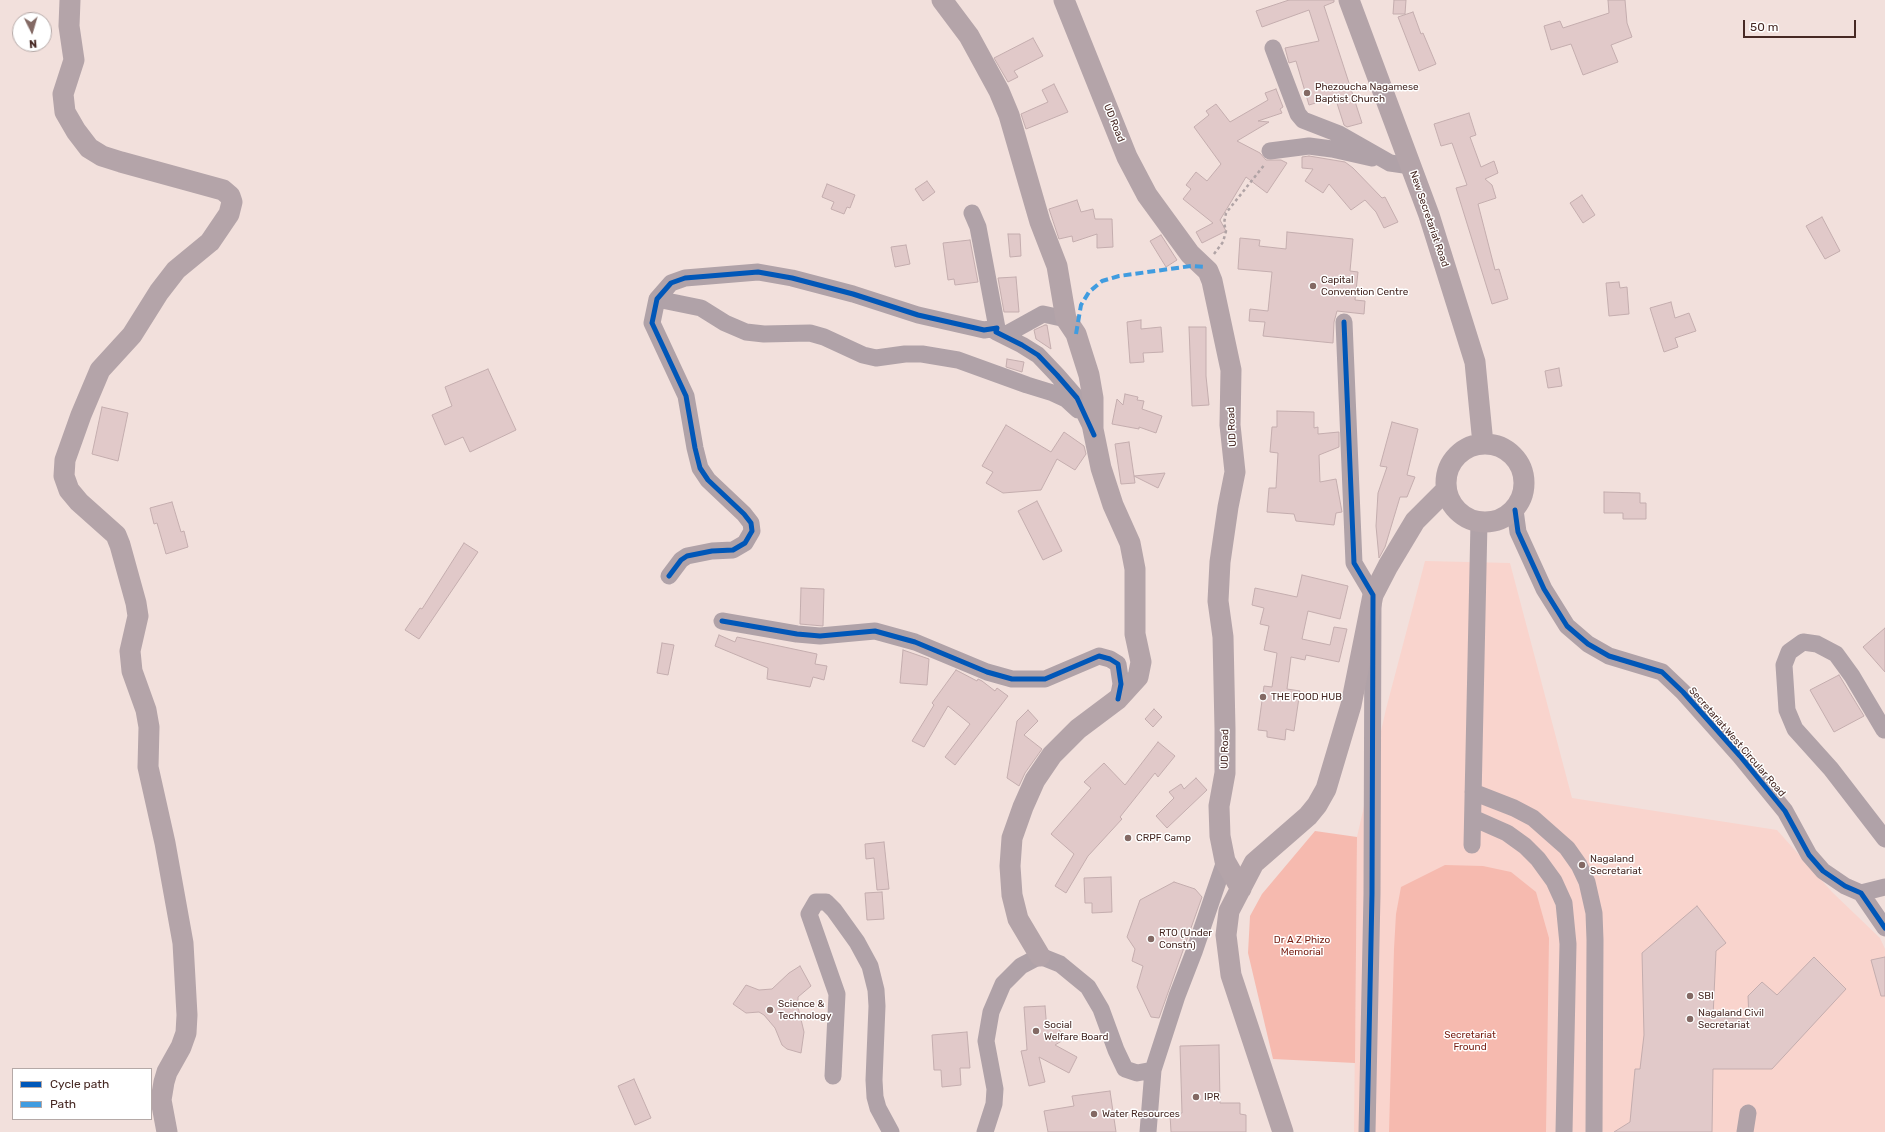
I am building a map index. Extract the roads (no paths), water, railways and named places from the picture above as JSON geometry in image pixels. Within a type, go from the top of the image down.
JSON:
[{"type":"main road","points":[[70,0],[69,26],[74,60],[63,94],[64,106],[65,112],[76,131],[89,148],[102,156],[223,190],[230,196],[232,202],[229,214],[210,242],[176,270],[159,292],[132,335],[107,359],[100,370],[81,415],[65,460],[64,476],[69,490],[79,502],[116,535],[136,603],[138,616],[130,651],[132,671],[146,710],[149,727],[148,767],[175,890],[184,950],[187,1015],[186,1034],[164,1082],[161,1100],[167,1132]]},
{"type":"main road","points":[[942,0],[969,36],[999,91],[1009,115],[1040,222],[1057,266],[1066,319],[1076,334],[1089,375],[1093,398],[1094,435],[1101,468],[1113,505],[1130,543],[1135,569],[1135,634],[1141,670],[1138,677],[1130,689],[1078,729],[1052,754],[1034,780],[1012,838],[1010,866],[1012,895],[1018,919],[1040,956]]},
{"type":"main road","name":"UD Road","points":[[1064,0],[1125,150],[1147,195],[1190,254],[1205,267],[1212,281],[1231,370],[1230,425],[1235,472],[1228,507],[1218,601],[1223,637],[1225,729],[1225,773],[1219,806],[1220,836],[1225,861],[1241,889]]},
{"type":"main road","name":"New Secretariat Road","points":[[1349,0],[1429,215],[1475,362],[1483,444]]},
{"type":"main road","points":[[1483,444],[1501,448],[1509,452],[1520,467],[1524,486],[1522,495],[1515,510],[1496,520],[1479,522],[1460,513],[1454,507],[1446,490],[1447,471],[1454,459],[1465,450],[1483,444]]},
{"type":"main road","points":[[1283,1132],[1231,976],[1227,954],[1226,935],[1229,912],[1254,863],[1308,816],[1317,805],[1326,789],[1351,705],[1373,595],[1388,566],[1415,521],[1446,490]]},
{"type":"street","points":[[1273,48],[1298,114],[1303,120],[1339,134],[1390,163]]},
{"type":"street","points":[[1270,151],[1309,146],[1332,149],[1390,163],[1411,166]]},
{"type":"street","points":[[972,213],[980,233],[1001,332]]},
{"type":"street","points":[[669,576],[680,560],[687,556],[712,551],[732,550],[744,543],[752,531],[751,523],[744,514],[708,480],[700,468],[686,396],[652,323],[653,312],[657,300],[671,283],[685,278],[758,272],[792,278],[853,294],[918,315],[984,330],[1001,332],[1038,356],[1077,398],[1094,435]]},
{"type":"street","points":[[657,300],[701,308],[725,323],[746,332],[764,334],[810,333],[824,337],[863,355],[876,358],[905,354],[922,354],[958,360],[1027,385],[1053,392],[1066,399],[1085,417]]},
{"type":"street","points":[[1001,332],[1043,314],[1066,319]]},
{"type":"street","points":[[1344,322],[1354,563],[1373,595],[1372,894],[1367,1132]]},
{"type":"street","name":"Secretariat West Circular Road","points":[[1515,510],[1518,532],[1544,589],[1568,626],[1588,644],[1609,656],[1662,672],[1683,692],[1740,756],[1785,811],[1809,855],[1823,871],[1845,886],[1861,893]]},
{"type":"street","points":[[1472,845],[1479,522]]},
{"type":"street","points":[[722,621],[797,634],[820,636],[875,631],[915,642],[987,672],[1012,679],[1030,681],[1045,679],[1100,656],[1110,659],[1118,664],[1121,684],[1118,699]]},
{"type":"street","points":[[1884,730],[1852,676],[1836,654],[1817,644],[1803,642],[1789,652],[1784,665],[1787,710],[1795,729],[1831,769],[1885,839]]},
{"type":"street","points":[[1473,792],[1514,808],[1532,818],[1567,848],[1579,865],[1587,882],[1594,912],[1595,940],[1594,1132]]},
{"type":"street","points":[[1473,818],[1507,833],[1525,846],[1538,859],[1554,881],[1564,903],[1568,944],[1564,1132]]},
{"type":"street","points":[[1148,1132],[1152,1070],[1225,861]]},
{"type":"street","points":[[1885,887],[1861,893],[1885,928]]},
{"type":"street","points":[[833,1076],[837,994],[833,977],[809,914],[816,902],[826,902],[834,910],[857,942],[870,966],[876,990],[877,1006],[874,1080],[875,1097],[878,1108],[891,1132]]},
{"type":"street","points":[[985,1132],[994,1104],[995,1088],[986,1040],[991,1012],[1003,984],[1021,966],[1040,956],[1060,964],[1088,987],[1101,1009],[1116,1050],[1126,1069],[1137,1073],[1152,1070]]},
{"type":"street","points":[[1745,1132],[1748,1112]]},
{"type":"place","name":"Phezoucha Nagamese Baptist Church","points":[[1307,93]]},
{"type":"place","name":"Capital Convention Centre","points":[[1313,286]]},
{"type":"place","name":"THE FOOD HUB","points":[[1263,697]]},
{"type":"place","name":"CRPF Camp","points":[[1128,838]]},
{"type":"place","name":"Nagaland Secretariat","points":[[1582,865]]},
{"type":"place","name":"RTO (Under Constn)","points":[[1151,939]]},
{"type":"place","name":"SBI","points":[[1690,996]]},
{"type":"place","name":"Science & Technology","points":[[770,1010]]},
{"type":"place","name":"Nagaland Civil Secretariat","points":[[1690,1019]]},
{"type":"place","name":"Social Welfare Board","points":[[1036,1031]]},
{"type":"place","name":"IPR","points":[[1196,1097]]},
{"type":"place","name":"Water Resources","points":[[1094,1114]]},
{"type":"park label","name":"Dr A Z Phizo Memorial","points":[[1302,946]]},
{"type":"park label","name":"Secretariat Fround","points":[[1470,1040]]}]
